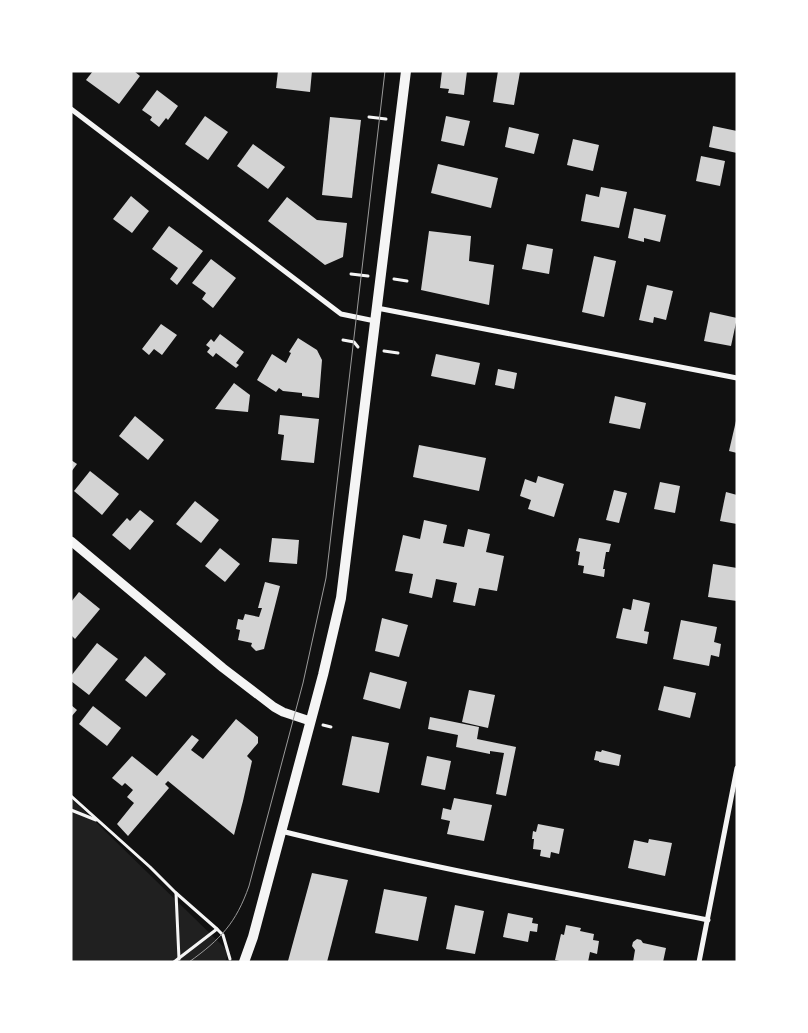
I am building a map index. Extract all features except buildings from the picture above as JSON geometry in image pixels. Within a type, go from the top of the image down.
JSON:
[{"type":"main road","points":[[244,962],[253,937],[341,598],[406,71]]},
{"type":"street","points":[[71,108],[341,314],[375,321]]},
{"type":"street","points":[[377,308],[737,378]]},
{"type":"street","points":[[71,541],[223,668],[274,707],[310,721]]},
{"type":"street","points":[[699,962],[737,768]]},
{"type":"street","points":[[281,831],[451,869],[708,920]]},
{"type":"path","points":[[369,117],[387,119],[386,127]]},
{"type":"path","points":[[71,796],[217,929],[222,935],[231,962]]},
{"type":"path","points":[[71,810],[99,822]]},
{"type":"path","points":[[176,893],[179,959]]},
{"type":"path","points":[[174,962],[217,929]]},
{"type":"shaded area","points":[[71,798],[229,952],[225,962],[71,962]]},
{"type":"tram line","points":[[189,962],[219,938],[233,920],[244,899],[303,683],[326,578],[385,71]]}]
